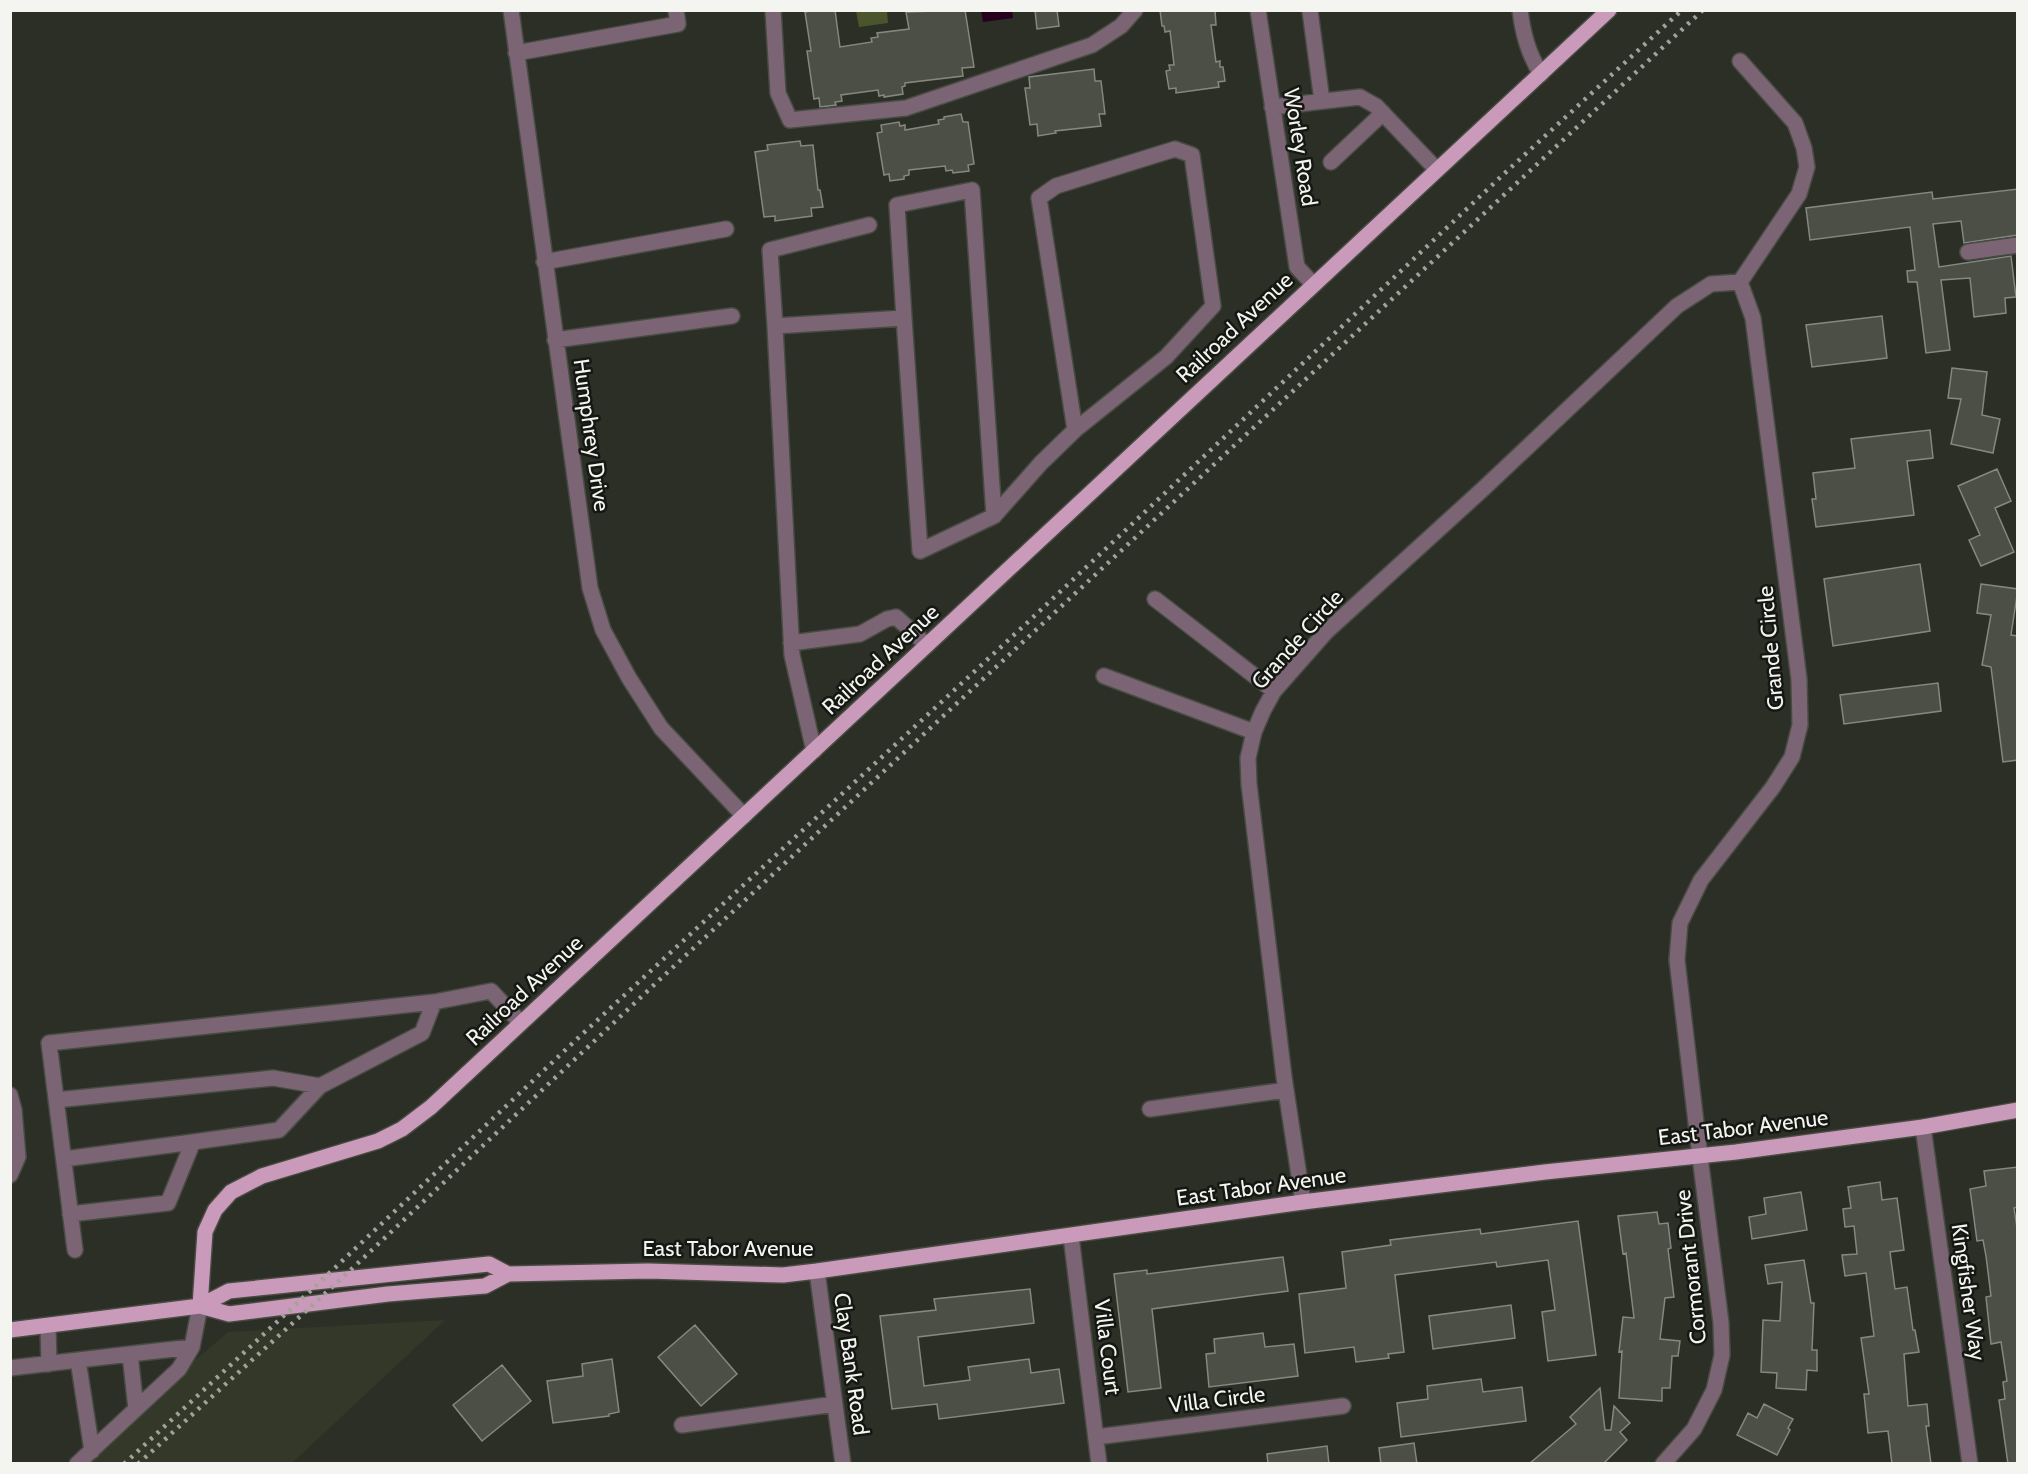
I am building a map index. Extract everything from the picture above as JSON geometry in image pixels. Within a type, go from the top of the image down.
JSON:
[{"type":"main road","name":"Railroad Avenue","points":[[200,1306],[205,1232],[215,1210],[231,1192],[262,1176],[378,1141],[402,1129],[431,1107],[1609,10]]},
{"type":"main road","name":"East Tabor Avenue","points":[[200,1306],[230,1314],[378,1295],[485,1286],[508,1274],[648,1271],[783,1275],[1303,1202],[1545,1172],[1700,1157],[1923,1126],[2018,1110]]},
{"type":"main road","name":"East Tabor Avenue","points":[[10,1330],[200,1306],[229,1292],[386,1274],[489,1264],[508,1274]]},
{"type":"street","name":"Humphrey Drive","points":[[511,10],[544,262],[591,588],[603,630],[628,678],[661,728],[744,816]]},
{"type":"street","points":[[516,53],[678,24],[676,10]]},
{"type":"street","points":[[773,10],[778,93],[790,120],[906,108],[1092,45],[1121,26],[1135,10]]},
{"type":"street","name":"Worley Road","points":[[1258,10],[1297,267],[1314,284]]},
{"type":"street","points":[[1520,10],[1526,45],[1541,74]]},
{"type":"street","points":[[1310,11],[1322,101]]},
{"type":"street","points":[[1740,61],[1795,123],[1804,148],[1807,167],[1799,194],[1740,282]]},
{"type":"street","points":[[1272,107],[1360,97],[1376,106],[1437,170]]},
{"type":"street","points":[[1331,162],[1383,113]]},
{"type":"street","points":[[994,516],[972,190],[897,205],[920,552],[994,516],[1041,462],[1075,430],[1166,357],[1213,306],[1192,155],[1175,149],[1056,186],[1039,198],[1075,430]]},
{"type":"street","points":[[814,751],[792,655],[770,250],[869,225]]},
{"type":"street","points":[[544,262],[726,229]]},
{"type":"street","points":[[1968,252],[2018,246]]},
{"type":"street","name":"Grande Circle","points":[[1303,1202],[1286,1090],[1249,784],[1248,758],[1254,732],[1274,691],[1326,632],[1483,489],[1677,306],[1711,284],[1740,282],[1753,318],[1799,678],[1800,725],[1791,758],[1773,788],[1701,880],[1680,923],[1677,960],[1700,1157]]},
{"type":"street","points":[[555,340],[732,316]]},
{"type":"street","points":[[775,326],[904,318]]},
{"type":"street","points":[[1155,599],[1274,691]]},
{"type":"street","points":[[791,643],[860,634],[887,619],[896,617],[927,645]]},
{"type":"street","points":[[1104,676],[1254,732]]},
{"type":"street","points":[[75,1250],[49,1043],[434,1002],[490,991],[521,1023]]},
{"type":"street","points":[[64,1159],[279,1130],[320,1086],[422,1033],[434,1002]]},
{"type":"street","points":[[56,1100],[273,1078],[320,1086]]},
{"type":"street","points":[[1150,1109],[1286,1090]]},
{"type":"street","points":[[10,1095],[14,1110],[18,1157],[10,1175]]},
{"type":"street","name":"Kingfisher Way","points":[[1923,1126],[1970,1464]]},
{"type":"street","points":[[70,1214],[168,1203],[193,1143]]},
{"type":"street","name":"Cormorant Drive","points":[[1663,1464],[1694,1429],[1714,1390],[1722,1355],[1721,1323],[1700,1157]]},
{"type":"street","name":"Villa Court","points":[[1071,1236],[1099,1464]]},
{"type":"street","name":"Clay Bank Road","points":[[817,1271],[843,1464]]},
{"type":"street","points":[[77,1464],[179,1369],[192,1347],[200,1306]]},
{"type":"street","points":[[48,1326],[49,1364]]},
{"type":"street","points":[[10,1368],[192,1347]]},
{"type":"street","points":[[130,1354],[136,1409]]},
{"type":"street","points":[[78,1360],[92,1451]]},
{"type":"street","points":[[682,1425],[835,1404]]},
{"type":"street","name":"Villa Circle","points":[[1096,1437],[1343,1406]]},
{"type":"shaded area","points":[[981,11],[1012,11],[1013,18],[983,22]]},
{"type":"shaded area","points":[[445,1320],[292,1463],[74,1464],[228,1332]]},
{"type":"green space","points":[[856,11],[887,11],[888,23],[859,27]]},
{"type":"building","points":[[835,10],[840,47],[872,42],[871,38],[878,37],[877,33],[909,29],[906,12],[965,10],[974,67],[962,68],[963,76],[905,83],[902,87],[903,94],[884,97],[884,95],[879,96],[878,90],[841,95],[842,101],[835,102],[836,105],[820,107],[819,98],[814,99],[807,51],[811,51],[805,12]]},
{"type":"building","points":[[1035,10],[1057,10],[1059,26],[1037,29]]},
{"type":"building","points":[[1160,10],[1215,10],[1216,25],[1211,25],[1216,62],[1220,61],[1220,67],[1223,67],[1225,81],[1218,82],[1219,87],[1176,93],[1176,88],[1169,89],[1166,71],[1170,70],[1169,65],[1174,65],[1170,31],[1165,32],[1162,26]]},
{"type":"building","points":[[1094,69],[1095,81],[1101,81],[1105,114],[1099,114],[1101,126],[1055,131],[1056,133],[1038,136],[1037,124],[1030,125],[1025,88],[1030,88],[1029,77]]},
{"type":"building","points":[[961,114],[963,122],[968,122],[974,164],[968,165],[969,171],[953,173],[952,170],[946,171],[945,166],[909,170],[909,175],[904,176],[904,179],[890,181],[889,174],[884,175],[877,133],[882,132],[881,125],[899,122],[900,126],[905,125],[905,130],[939,124],[938,120],[944,117]]},
{"type":"building","points":[[800,141],[801,146],[813,145],[818,190],[820,190],[823,207],[811,208],[812,216],[775,221],[775,216],[764,217],[755,152],[768,150],[767,145]]},
{"type":"building","points":[[2018,189],[2018,235],[1964,243],[1961,221],[1933,224],[1939,267],[2011,256],[2016,297],[2005,298],[2006,313],[1974,317],[1970,278],[1941,280],[1950,350],[1926,353],[1917,282],[1908,282],[1907,271],[1915,270],[1910,227],[1810,240],[1806,208],[1932,192],[1933,199]]},
{"type":"building","points":[[1882,316],[1887,358],[1812,367],[1806,325]]},
{"type":"building","points":[[1952,368],[1987,372],[1982,415],[2000,419],[1993,453],[1951,444],[1961,399],[1948,398]]},
{"type":"building","points":[[1930,430],[1933,458],[1907,461],[1914,515],[1816,527],[1812,499],[1816,499],[1813,473],[1855,468],[1851,439]]},
{"type":"building","points":[[1997,469],[2011,501],[1995,508],[2014,552],[1981,566],[1969,540],[1980,535],[1958,486]]},
{"type":"building","points":[[1920,564],[1930,631],[1833,646],[1824,579]]},
{"type":"building","points":[[1981,584],[2018,589],[2011,635],[2018,636],[2018,760],[2003,762],[1991,667],[1982,665],[1991,615],[1977,613]]},
{"type":"building","points":[[1938,683],[1941,711],[1844,724],[1840,695]]},
{"type":"building","points":[[2018,1167],[2018,1207],[2014,1208],[2018,1234],[2018,1463],[2008,1464],[1999,1400],[2005,1399],[2003,1382],[2007,1381],[2001,1342],[1991,1344],[1986,1297],[1991,1296],[1986,1256],[1983,1240],[1977,1241],[1970,1189],[1986,1186],[1984,1171]]},
{"type":"building","points":[[1880,1182],[1882,1200],[1897,1198],[1904,1250],[1890,1252],[1895,1289],[1907,1287],[1913,1330],[1915,1330],[1919,1352],[1904,1354],[1908,1406],[1927,1404],[1929,1426],[1926,1426],[1931,1464],[1892,1464],[1888,1431],[1868,1433],[1864,1394],[1869,1394],[1861,1338],[1874,1336],[1866,1273],[1845,1276],[1842,1255],[1857,1254],[1854,1226],[1845,1227],[1843,1209],[1851,1208],[1848,1187]]},
{"type":"building","points":[[1801,1192],[1807,1230],[1752,1239],[1749,1217],[1766,1214],[1764,1198]]},
{"type":"building","points":[[1657,1212],[1659,1224],[1668,1223],[1671,1248],[1668,1249],[1674,1297],[1665,1298],[1660,1339],[1680,1341],[1678,1356],[1672,1356],[1670,1388],[1662,1388],[1662,1401],[1619,1398],[1622,1351],[1619,1352],[1623,1317],[1634,1318],[1626,1253],[1623,1254],[1618,1216]]},
{"type":"building","points":[[1578,1221],[1596,1355],[1548,1361],[1542,1312],[1555,1310],[1548,1260],[1497,1267],[1496,1262],[1395,1275],[1404,1352],[1388,1354],[1389,1358],[1356,1362],[1354,1347],[1305,1353],[1299,1294],[1346,1288],[1342,1252],[1391,1245],[1390,1240],[1480,1229],[1481,1234]]},
{"type":"building","points":[[1283,1257],[1288,1291],[1152,1309],[1161,1388],[1128,1392],[1114,1274],[1147,1270],[1147,1274]]},
{"type":"building","points":[[1804,1260],[1811,1303],[1814,1303],[1812,1350],[1817,1350],[1817,1371],[1807,1370],[1806,1390],[1776,1388],[1777,1373],[1761,1372],[1763,1320],[1780,1321],[1782,1282],[1768,1284],[1765,1265]]},
{"type":"building","points":[[1030,1289],[1034,1323],[918,1337],[924,1386],[970,1380],[968,1367],[1029,1359],[1031,1373],[1059,1369],[1064,1403],[939,1419],[937,1404],[892,1409],[880,1316],[936,1310],[934,1299]]},
{"type":"building","points":[[1511,1305],[1515,1338],[1433,1349],[1429,1316]]},
{"type":"building","points":[[695,1325],[737,1374],[701,1406],[658,1357]]},
{"type":"building","points":[[1263,1333],[1265,1347],[1294,1344],[1298,1376],[1209,1387],[1206,1354],[1215,1353],[1214,1339]]},
{"type":"building","points":[[612,1359],[619,1412],[609,1414],[609,1416],[553,1423],[547,1381],[583,1376],[582,1364]]},
{"type":"building","points":[[502,1365],[531,1401],[482,1441],[453,1405]]},
{"type":"building","points":[[1481,1379],[1483,1392],[1522,1387],[1526,1421],[1401,1437],[1397,1403],[1428,1399],[1427,1386]]},
{"type":"building","points":[[1600,1388],[1605,1430],[1611,1430],[1614,1406],[1630,1423],[1620,1432],[1627,1440],[1603,1464],[1529,1464],[1576,1424],[1570,1417]]},
{"type":"building","points":[[1764,1404],[1793,1419],[1777,1455],[1737,1435],[1748,1413],[1757,1418]]},
{"type":"building","points":[[1414,1443],[1417,1464],[1381,1464],[1379,1448]]},
{"type":"building","points":[[1327,1446],[1329,1464],[1268,1464],[1267,1454]]},
{"type":"railway","points":[[124,1464],[1682,10]]},
{"type":"railway","points":[[138,1464],[341,1279],[656,983],[1703,10]]}]
